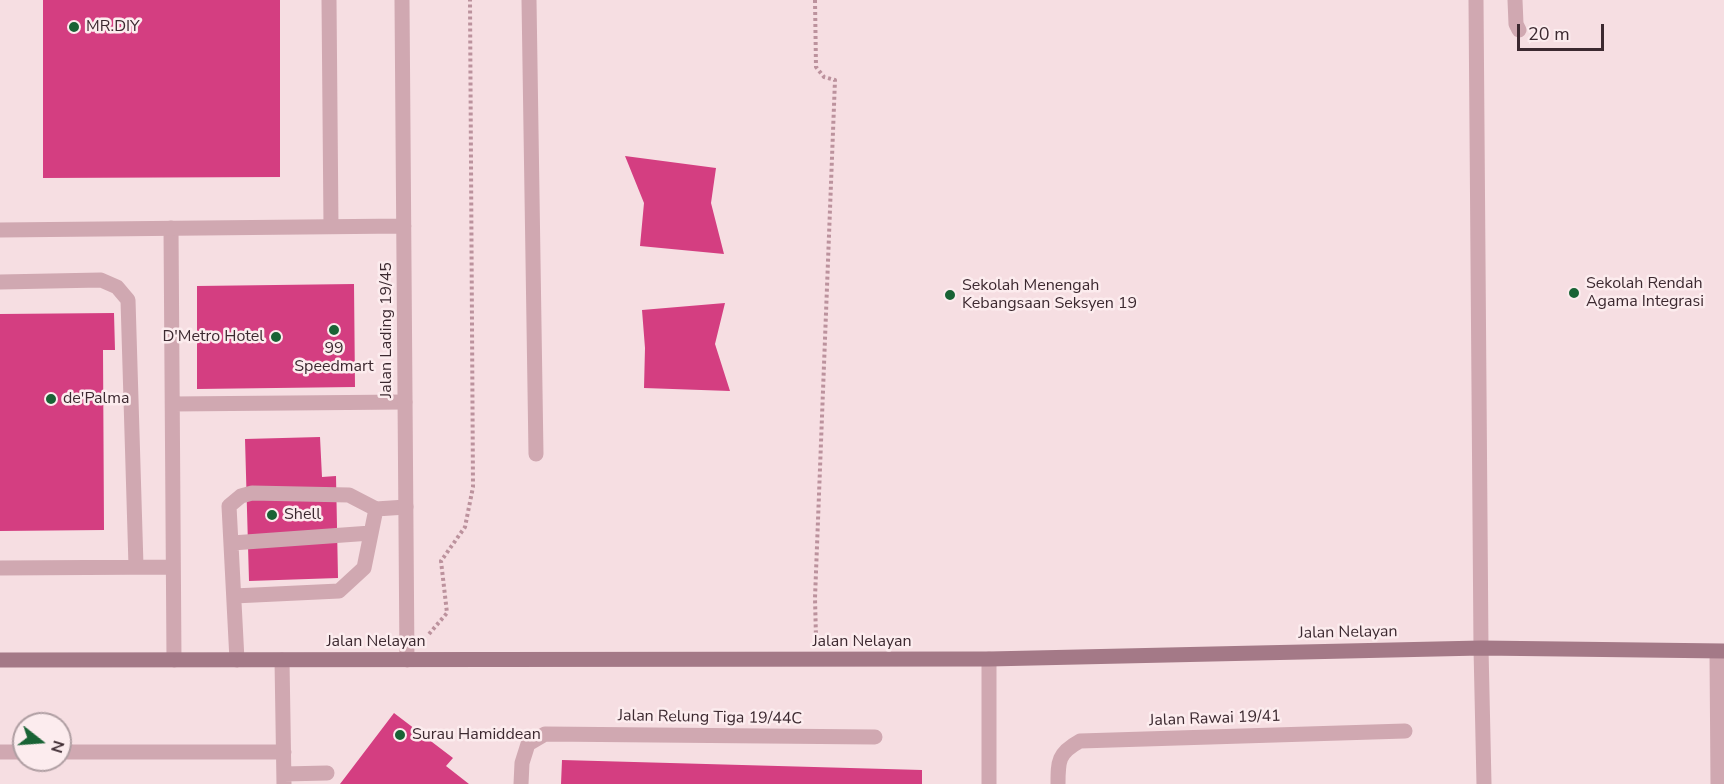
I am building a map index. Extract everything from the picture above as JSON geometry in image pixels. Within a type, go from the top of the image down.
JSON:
[{"type":"street","points":[[329,0],[331,226]]},
{"type":"street","name":"Jalan Lading 19/45","points":[[402,0],[407,660]]},
{"type":"street","points":[[529,0],[536,454]]},
{"type":"street","points":[[1484,784],[1476,0],[1491,0]]},
{"type":"street","points":[[1515,0],[1516,24],[1519,30]]},
{"type":"street","points":[[0,230],[404,226]]},
{"type":"street","points":[[171,228],[174,660]]},
{"type":"street","points":[[0,282],[101,280],[117,286],[128,300],[136,566]]},
{"type":"street","points":[[172,404],[405,402]]},
{"type":"street","points":[[237,660],[229,506],[241,496],[252,493],[349,495],[376,509],[406,507]]},
{"type":"street","points":[[234,596],[339,591],[364,568],[376,509]]},
{"type":"street","points":[[232,543],[371,533]]},
{"type":"street","points":[[0,568],[173,567]]},
{"type":"street","name":"Jalan Nelayan","points":[[0,660],[816,660],[989,659],[1481,648],[1720,651]]},
{"type":"street","points":[[1718,784],[1720,651]]},
{"type":"street","points":[[989,659],[989,784]]},
{"type":"street","points":[[282,660],[284,779],[327,773]]},
{"type":"street","name":"Jalan Rawai 19/41","points":[[1058,784],[1058,762],[1066,749],[1080,741],[1405,731]]},
{"type":"street","name":"Jalan Relung Tiga 19/44C","points":[[521,784],[522,763],[528,744],[545,734],[875,737]]},
{"type":"street","points":[[72,752],[284,752]]},
{"type":"path","points":[[407,660],[447,613],[441,561],[465,527],[473,487],[470,0]]},
{"type":"path","points":[[815,0],[816,67],[824,77],[835,80],[815,598],[816,660]]},
{"type":"building","points":[[43,0],[280,0],[280,177],[43,178]]},
{"type":"building","points":[[625,156],[716,168],[711,203],[724,254],[640,246],[644,203]]},
{"type":"building","name":"D'Metro Hotel","points":[[354,284],[355,387],[197,389],[197,286]]},
{"type":"building","points":[[725,303],[715,344],[730,391],[644,388],[645,348],[642,310]]},
{"type":"building","name":"de'Palma","points":[[114,313],[115,350],[103,350],[104,530],[0,531],[0,314]]},
{"type":"building","points":[[320,437],[322,477],[336,476],[338,578],[249,581],[245,439]]},
{"type":"building","name":"Surau Hamiddean","points":[[394,713],[453,758],[446,766],[469,784],[340,784]]},
{"type":"building","points":[[562,760],[922,770],[922,784],[561,784]]},
{"type":"place","name":"MR.DIY","points":[[74,27]]},
{"type":"place","name":"Sekolah Rendah Agama Integrasi","points":[[1574,293]]},
{"type":"place","name":"Sekolah Menengah Kebangsaan Seksyen 19","points":[[950,295]]},
{"type":"place","name":"99 Speedmart","points":[[334,330]]},
{"type":"place","name":"D'Metro Hotel","points":[[276,337]]},
{"type":"place","name":"de'Palma","points":[[51,399]]},
{"type":"place","name":"Shell","points":[[272,515]]},
{"type":"place","name":"Surau Hamiddean","points":[[400,735]]}]
